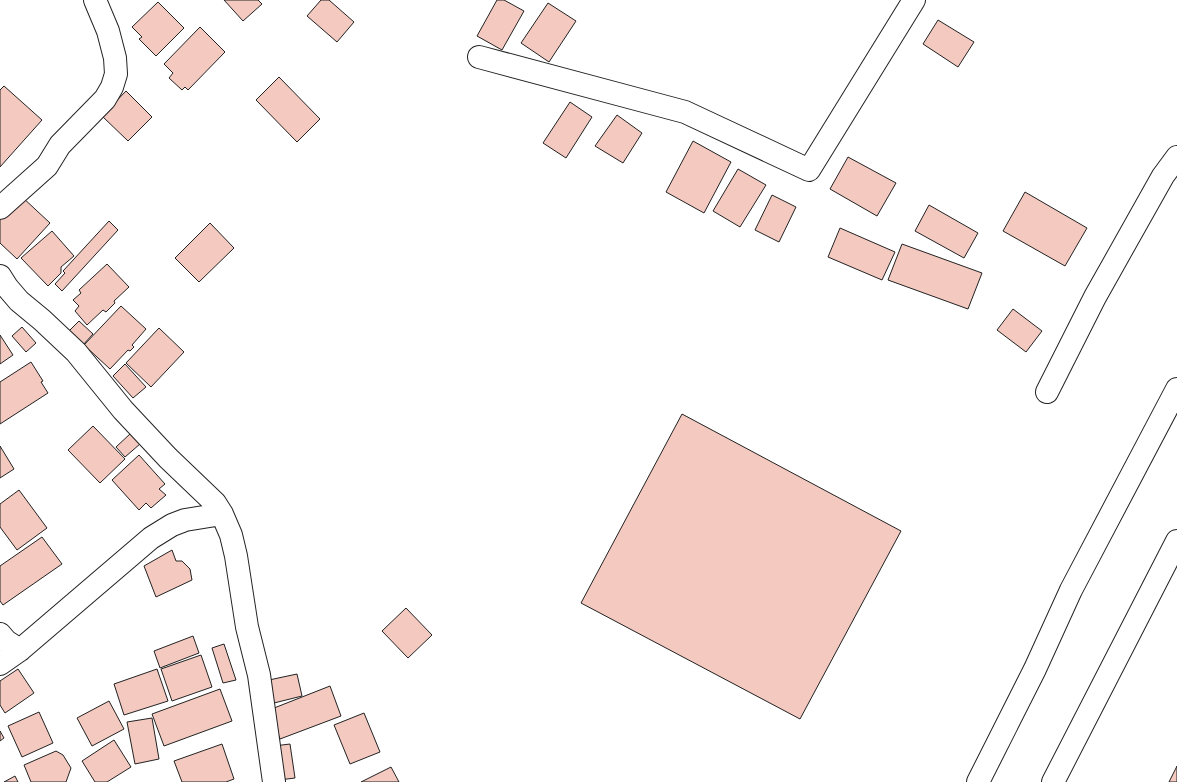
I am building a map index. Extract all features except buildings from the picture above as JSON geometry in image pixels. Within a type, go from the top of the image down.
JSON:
[{"type":"main road","points":[[0,208],[47,166],[60,145],[105,99],[112,87],[116,74],[115,58],[108,31],[95,0]]},
{"type":"main road","points":[[479,57],[685,112],[809,170],[914,0]]},
{"type":"main road","points":[[1047,392],[1122,250],[1163,176],[1177,157]]},
{"type":"main road","points":[[0,276],[6,287],[19,301],[76,352],[123,410],[168,458],[215,503],[222,514],[236,556],[247,627],[259,675],[274,782]]},
{"type":"main road","points":[[978,782],[1035,669],[1071,590],[1177,389]]},
{"type":"main road","points":[[0,664],[20,650],[151,538],[172,524],[185,520],[222,514]]},
{"type":"main road","points":[[1053,782],[1177,541]]},
{"type":"main road","points":[[0,634],[6,641],[20,650]]}]
